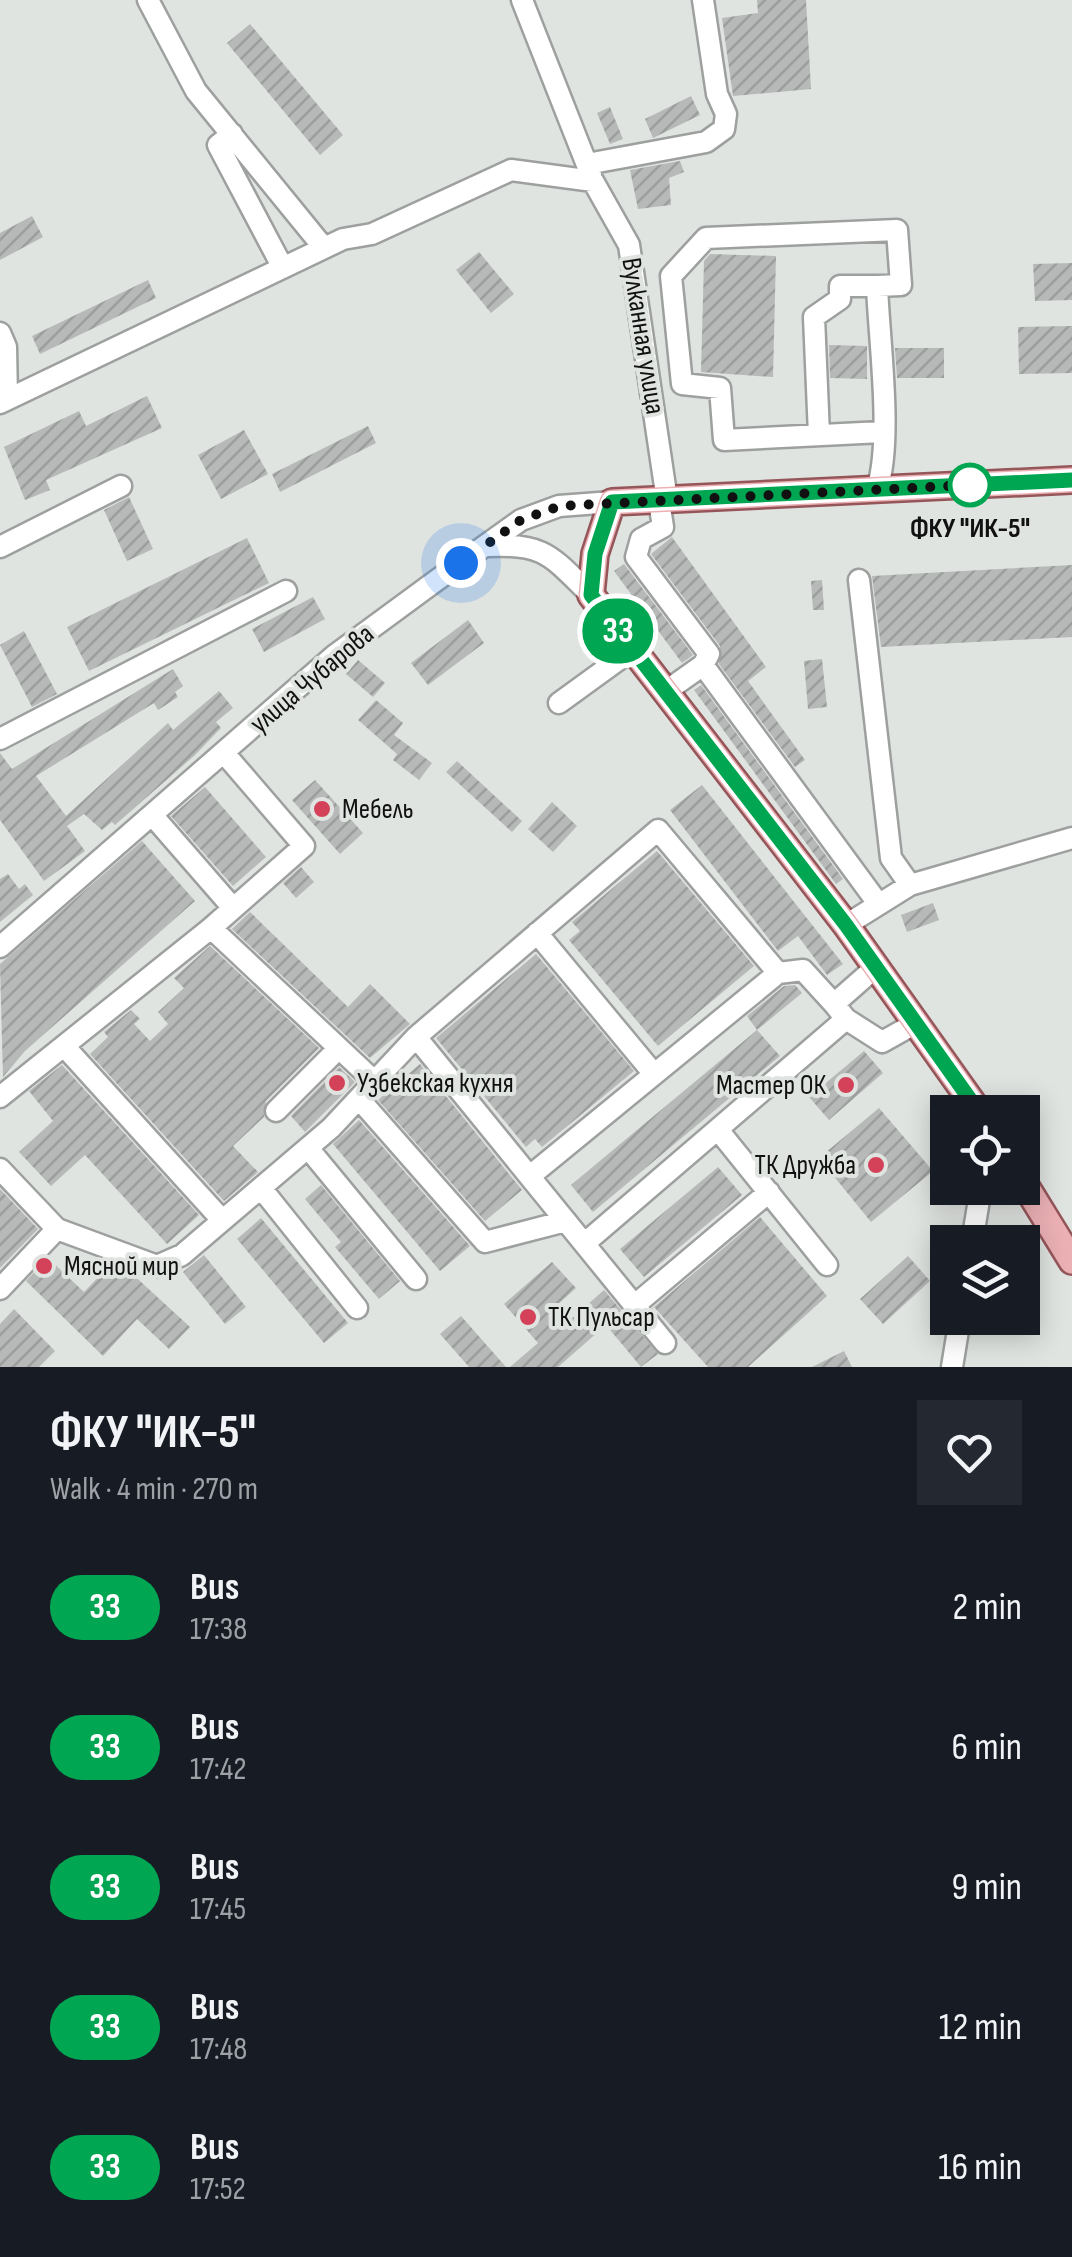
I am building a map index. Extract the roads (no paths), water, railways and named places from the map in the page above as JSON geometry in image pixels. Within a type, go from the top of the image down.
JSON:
[{"type":"main road","points":[[663,500],[1072,480]]},
{"type":"main road","name":"улица Чубарова","points":[[612,502],[663,500]]},
{"type":"main road","points":[[612,502],[595,554],[591,595],[846,925],[967,1095]]},
{"type":"main road","points":[[1038,1205],[1072,1260]]},
{"type":"street","points":[[148,0],[196,91],[324,248]]},
{"type":"street","name":"Вулканная улица","points":[[522,0],[590,172],[629,245],[663,500]]},
{"type":"street","points":[[0,333],[6,346],[3,401],[324,248],[372,234],[512,170],[590,172],[706,142],[724,129],[726,114],[716,94],[703,0]]},
{"type":"street","points":[[232,134],[218,146],[283,268]]},
{"type":"street","points":[[819,435],[814,317],[840,299],[840,286],[901,285],[897,230],[706,238],[671,276],[682,384],[720,388],[724,440],[882,432]]},
{"type":"street","points":[[877,489],[883,470],[878,286]]},
{"type":"street","points":[[0,547],[122,486]]},
{"type":"street","points":[[663,500],[663,527],[640,539],[636,557],[709,654],[703,665],[665,692]]},
{"type":"street","name":"улица Чубарова","points":[[0,947],[335,655],[521,520],[560,506],[612,502]]},
{"type":"street","points":[[485,546],[526,544],[553,558],[591,595]]},
{"type":"street","points":[[859,580],[891,858],[910,885]]},
{"type":"street","points":[[0,739],[286,592]]},
{"type":"street","points":[[559,702],[632,650]]},
{"type":"street","points":[[703,665],[877,902]]},
{"type":"street","points":[[1,1094],[211,928],[304,846],[224,753]]},
{"type":"street","points":[[153,816],[234,908]]},
{"type":"street","points":[[0,1169],[56,1229],[156,1266],[182,1255],[360,1100],[372,1080],[416,1037],[658,830],[778,973]]},
{"type":"street","points":[[846,925],[877,902],[910,885],[1072,838]]},
{"type":"street","points":[[211,928],[372,1080]]},
{"type":"street","points":[[537,933],[654,1074]]},
{"type":"street","points":[[584,1243],[718,1130],[840,1012],[876,967]]},
{"type":"street","points":[[530,1176],[778,973],[804,970],[840,1012],[882,1042],[916,1024]]},
{"type":"street","points":[[416,1037],[665,1342]]},
{"type":"street","points":[[64,1046],[222,1220]]},
{"type":"street","points":[[276,1111],[339,1048]]},
{"type":"street","points":[[360,1100],[485,1242],[566,1221]]},
{"type":"street","points":[[718,1130],[827,1265]]},
{"type":"street","points":[[308,1148],[416,1279]]},
{"type":"street","points":[[261,1188],[358,1308]]},
{"type":"street","points":[[635,1305],[769,1192]]},
{"type":"street","points":[[0,1289],[56,1229]]},
{"type":"street","points":[[952,1367],[957,1335]]},
{"type":"place","name":"ФКУ \"ИК-5\"","points":[[970,485]]},
{"type":"place","name":"Мебель","points":[[322,809]]},
{"type":"place","name":"Узбекская кухня","points":[[337,1083]]},
{"type":"place","name":"Мастер ОК","points":[[846,1085]]},
{"type":"place","name":"ТК Дружба","points":[[876,1165]]},
{"type":"place","name":"Мясной мир","points":[[44,1266]]},
{"type":"place","name":"ТК Пульсар","points":[[528,1317]]}]
